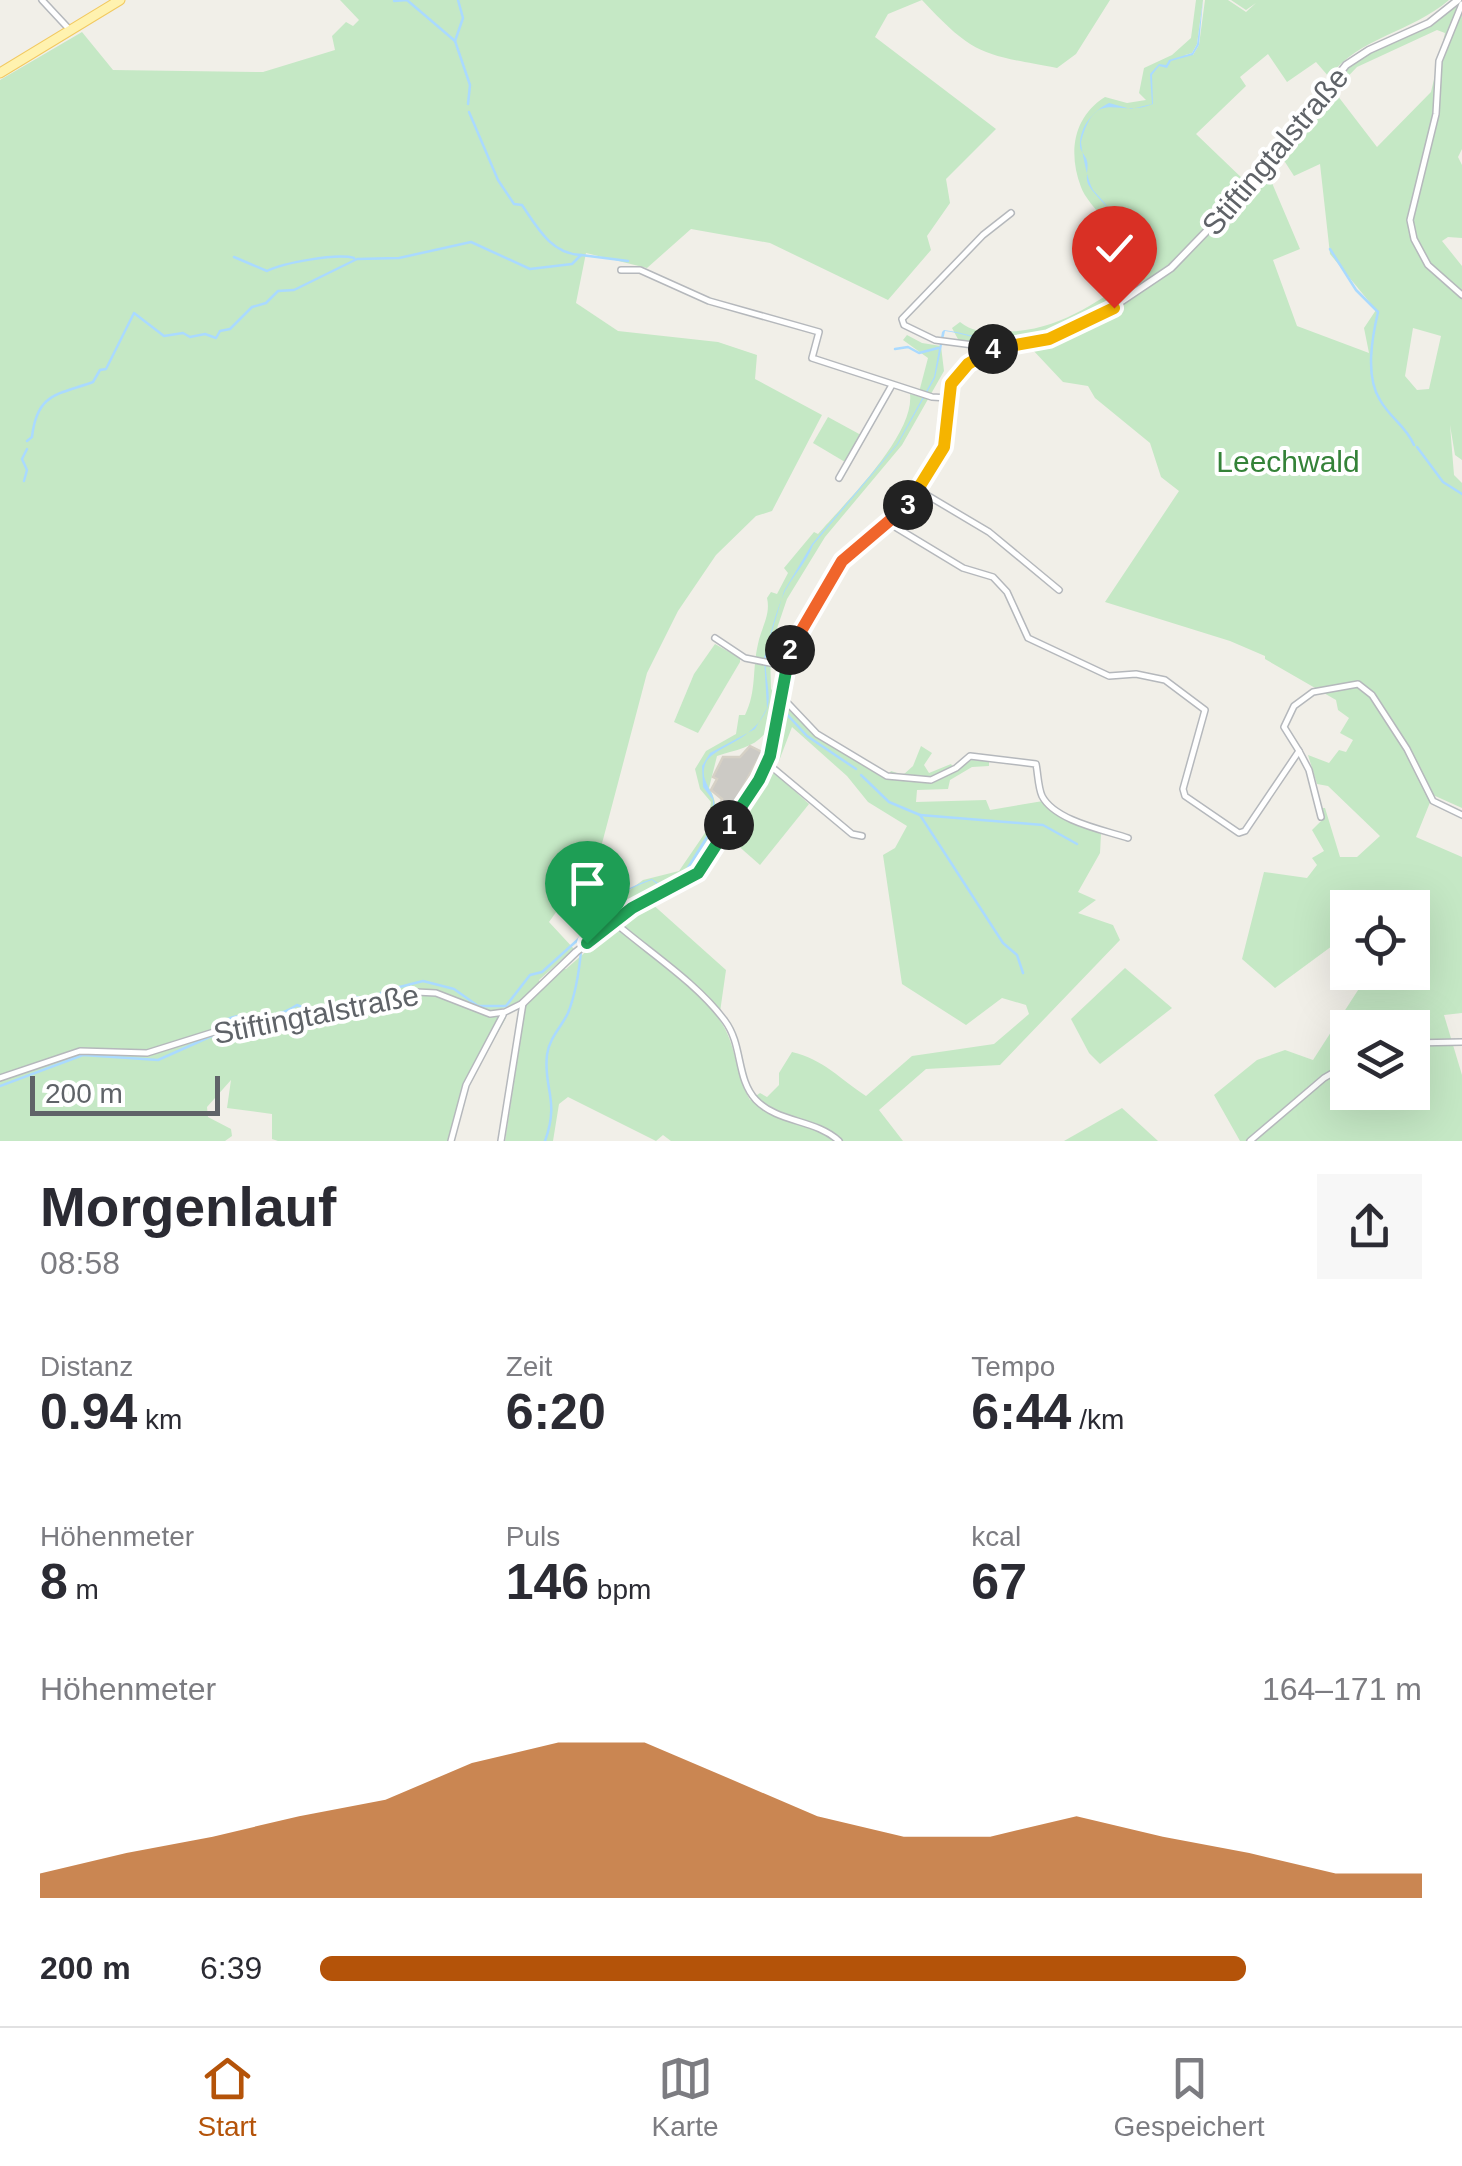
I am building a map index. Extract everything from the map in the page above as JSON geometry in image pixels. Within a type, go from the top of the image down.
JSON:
[{"type":"main road","points":[[0,73],[120,0]]},
{"type":"street","points":[[42,0],[70,32]]},
{"type":"street","points":[[1460,2],[1439,61],[1436,114],[1410,220],[1428,265],[1462,295]]},
{"type":"street","name":"Stiftingtalstraße","points":[[1012,214],[984,235],[902,319],[904,326],[939,341],[981,346],[987,351],[1070,331],[1114,308],[1172,268],[1257,179],[1346,65],[1429,23],[1460,2]]},
{"type":"street","points":[[621,270],[640,270],[709,301],[819,332],[812,358],[918,394],[948,398]]},
{"type":"street","points":[[452,1141],[466,1085],[505,1012],[523,1003],[576,952],[632,908],[685,883],[702,869],[767,763],[785,666],[800,629],[842,561],[920,491],[944,447],[949,428],[948,398],[960,371],[987,351]]},
{"type":"street","points":[[839,478],[892,385]]},
{"type":"street","points":[[920,491],[988,532],[1059,590]]},
{"type":"street","points":[[888,522],[963,568],[993,577],[1006,592],[1028,638],[1110,676],[1136,674],[1165,680],[1205,710],[1183,789],[1185,796],[1238,833],[1245,831],[1299,752]]},
{"type":"street","points":[[714,638],[746,658],[785,666]]},
{"type":"street","points":[[1321,817],[1309,770],[1284,727],[1294,706],[1324,688],[1358,684],[1372,695],[1407,749],[1433,801],[1462,815]]},
{"type":"street","points":[[780,695],[817,734],[887,776],[930,780],[956,768],[970,756],[1036,764],[1043,798],[1064,815],[1128,838]]},
{"type":"street","points":[[767,763],[852,834],[862,836]]},
{"type":"street","points":[[614,922],[727,1022],[738,1048],[745,1083],[755,1099],[770,1111],[822,1128],[839,1141]]},
{"type":"street","name":"Stiftingtalstraße","points":[[0,1078],[80,1051],[147,1053],[230,1027],[319,1018],[416,992],[436,993],[483,1012],[505,1012]]},
{"type":"street","points":[[501,1141],[523,1003]]},
{"type":"street","points":[[1430,1043],[1462,1042]]},
{"type":"street","points":[[1250,1141],[1330,1074]]},
{"type":"green space","points":[[340,0],[922,0],[888,14],[875,37],[996,129],[946,179],[950,203],[927,236],[931,250],[888,300],[770,243],[691,229],[647,268],[586,253],[576,303],[618,331],[718,342],[757,355],[755,379],[822,415],[772,511],[756,516],[716,555],[678,611],[647,673],[600,851],[549,922],[574,949],[539,980],[540,986],[559,969],[566,969],[630,913],[650,902],[726,970],[719,1019],[750,1100],[760,1093],[767,1097],[779,1085],[779,1073],[792,1052],[822,1065],[866,1096],[912,1056],[994,1044],[1029,1014],[1026,1005],[1002,998],[966,1025],[902,984],[883,855],[895,848],[907,826],[868,802],[847,776],[792,727],[779,761],[772,758],[780,721],[772,719],[758,740],[717,756],[709,788],[716,823],[709,848],[695,869],[675,883],[642,894],[603,921],[599,913],[643,880],[679,871],[707,830],[711,802],[700,789],[695,769],[706,751],[736,734],[739,715],[745,715],[749,706],[767,598],[771,592],[777,594],[788,573],[784,568],[860,487],[902,429],[910,394],[918,396],[928,358],[903,340],[907,335],[941,346],[944,371],[902,445],[825,537],[787,599],[770,649],[771,689],[815,736],[885,779],[891,771],[903,775],[913,766],[921,746],[932,753],[924,765],[929,773],[951,764],[956,771],[971,760],[989,761],[989,766],[972,767],[950,780],[948,789],[917,790],[916,802],[986,800],[990,810],[1043,801],[1062,817],[1101,834],[1100,853],[1078,892],[1096,900],[1078,913],[1113,925],[1120,940],[1000,1065],[926,1069],[879,1110],[903,1141],[671,1141],[663,1135],[656,1141],[568,1097],[559,1104],[553,1141],[505,1141],[526,1003],[520,1001],[497,1011],[506,1018],[468,1085],[454,1141],[278,1141],[272,1139],[272,1114],[227,1108],[231,1080],[207,1107],[208,1117],[231,1129],[232,1136],[225,1141],[0,1141],[0,80],[82,32],[113,70],[263,72],[335,50],[332,36],[346,22],[353,26],[359,20]]},
{"type":"green space","points":[[922,0],[1110,0],[1076,54],[1057,68],[996,55],[968,43]]},
{"type":"green space","name":"Leechwald","points":[[1196,0],[1203,0],[1197,44],[1192,53],[1185,55],[1193,55],[1199,45],[1205,0],[1228,0],[1246,12],[1256,3],[1246,10],[1231,0],[1449,0],[1419,20],[1370,43],[1329,77],[1316,62],[1287,82],[1268,54],[1240,77],[1246,86],[1196,134],[1245,181],[1264,164],[1300,249],[1273,260],[1297,326],[1369,353],[1364,328],[1376,310],[1330,254],[1320,164],[1294,176],[1276,148],[1346,65],[1408,34],[1462,0],[1462,149],[1458,157],[1462,165],[1462,238],[1448,237],[1442,241],[1462,266],[1462,460],[1455,455],[1450,425],[1454,475],[1462,483],[1462,808],[1433,795],[1416,837],[1462,857],[1462,1013],[1444,1015],[1462,1075],[1462,1141],[1240,1141],[1214,1095],[1257,1060],[1285,1050],[1313,1060],[1330,1034],[1330,1110],[1430,1110],[1430,1010],[1345,1010],[1358,990],[1430,990],[1430,890],[1330,890],[1330,948],[1275,988],[1242,959],[1264,872],[1307,878],[1317,865],[1312,858],[1324,851],[1312,830],[1323,819],[1321,808],[1325,808],[1340,857],[1357,857],[1380,836],[1328,786],[1317,784],[1308,755],[1329,763],[1339,750],[1346,752],[1353,740],[1340,733],[1349,718],[1338,710],[1336,700],[1265,656],[1230,641],[1105,602],[1179,491],[1161,477],[1150,443],[1095,398],[1088,386],[1063,382],[1031,348],[1076,333],[1075,325],[1033,339],[988,344],[959,341],[952,328],[960,322],[987,332],[1044,326],[1078,312],[1143,272],[1143,259],[1085,195],[1074,149],[1080,125],[1094,105],[1105,97],[1127,103],[1146,100],[1139,93],[1144,68],[1172,55],[1191,38]],"holes":[[[1437,30],[1445,33],[1431,92],[1377,147],[1334,91],[1357,67]],[[1413,328],[1441,336],[1429,389],[1417,390],[1405,376]]]},
{"type":"green space","points":[[828,417],[861,435],[845,462],[813,443]]},
{"type":"green space","points":[[715,644],[740,658],[740,662],[698,733],[674,722],[694,674]]},
{"type":"green space","points":[[767,773],[776,774],[809,804],[760,865],[727,836]]},
{"type":"green space","points":[[1125,968],[1172,1008],[1100,1064],[1089,1053],[1071,1019]]},
{"type":"green space","points":[[1122,1108],[1158,1141],[1064,1141]]},
{"type":"water","points":[[1203,0],[1199,45],[1193,55],[1171,61],[1167,68],[1159,66],[1152,75],[1153,104],[1136,108],[1152,104],[1150,74],[1159,64],[1166,65],[1169,60],[1192,53],[1197,44]]},
{"type":"water","points":[[1109,103],[1128,108],[1110,107],[1094,114]]},
{"type":"water","points":[[1113,212],[1151,241],[1154,264],[1150,272],[1112,301],[1058,330],[1027,338],[996,340],[945,331],[935,378],[898,444],[813,545],[781,600],[812,544],[897,444],[934,377],[944,330],[996,339],[1040,334],[1061,326],[1100,306],[1153,265],[1150,242]]},
{"type":"water","points":[[768,643],[766,665],[767,708],[764,658]]},
{"type":"water","points":[[748,733],[714,754],[705,765],[705,780],[714,801],[713,824],[713,800],[703,787],[702,766],[710,753]]},
{"type":"water","points":[[712,826],[683,877],[657,884],[652,880],[621,895],[592,917],[582,935],[585,925],[591,916],[621,893],[652,879],[658,883],[682,875]]},
{"type":"building","points":[[750,746],[762,752],[727,816],[717,811],[722,799],[711,790],[717,779],[713,777],[723,757],[740,757]]},
{"type":"waterway","points":[[394,1],[407,0],[455,41],[470,85],[468,104]]},
{"type":"waterway","points":[[455,41],[463,18],[458,0]]},
{"type":"waterway","points":[[469,112],[498,180],[514,204],[522,205],[553,245],[581,255]]},
{"type":"waterway","points":[[27,441],[44,404],[93,382],[100,370],[106,369],[134,313],[164,336],[183,333],[216,338],[220,331],[230,329],[252,307],[266,303],[278,291],[294,290],[357,259],[399,258],[471,242],[530,269],[572,264],[581,255],[628,261]]},
{"type":"waterway","points":[[1330,249],[1356,290],[1378,312],[1371,357],[1375,390],[1414,445]]},
{"type":"waterway","points":[[234,257],[267,271],[310,260],[354,258]]},
{"type":"waterway","points":[[895,349],[908,347],[919,353],[938,348]]},
{"type":"waterway","points":[[1417,447],[1443,482],[1462,494]]},
{"type":"waterway","points":[[24,481],[27,470],[22,459],[27,449]]},
{"type":"waterway","points":[[782,709],[807,736],[856,769]]},
{"type":"waterway","points":[[861,775],[889,802],[920,815],[1003,943],[1017,955],[1023,973]]},
{"type":"waterway","points":[[920,815],[1043,825],[1077,844]]},
{"type":"waterway","points":[[335,1008],[356,997],[372,1000],[384,991],[423,981],[454,989],[478,1006],[506,1006],[530,975],[542,972],[582,936]]},
{"type":"waterway","points":[[545,1141],[551,1115],[547,1055],[571,1005],[581,951]]},
{"type":"waterway","points":[[215,1028],[234,1017],[274,1014],[297,1005],[311,1011],[328,1010]]},
{"type":"waterway","points":[[0,1086],[83,1055],[158,1060],[214,1035]]},
{"type":"route","points":[[587,943],[632,908],[685,883],[702,869],[764,771],[794,640],[842,561],[908,506],[930,476],[944,447],[949,428],[949,390],[960,371],[987,351],[1049,339],[1114,308]]}]
